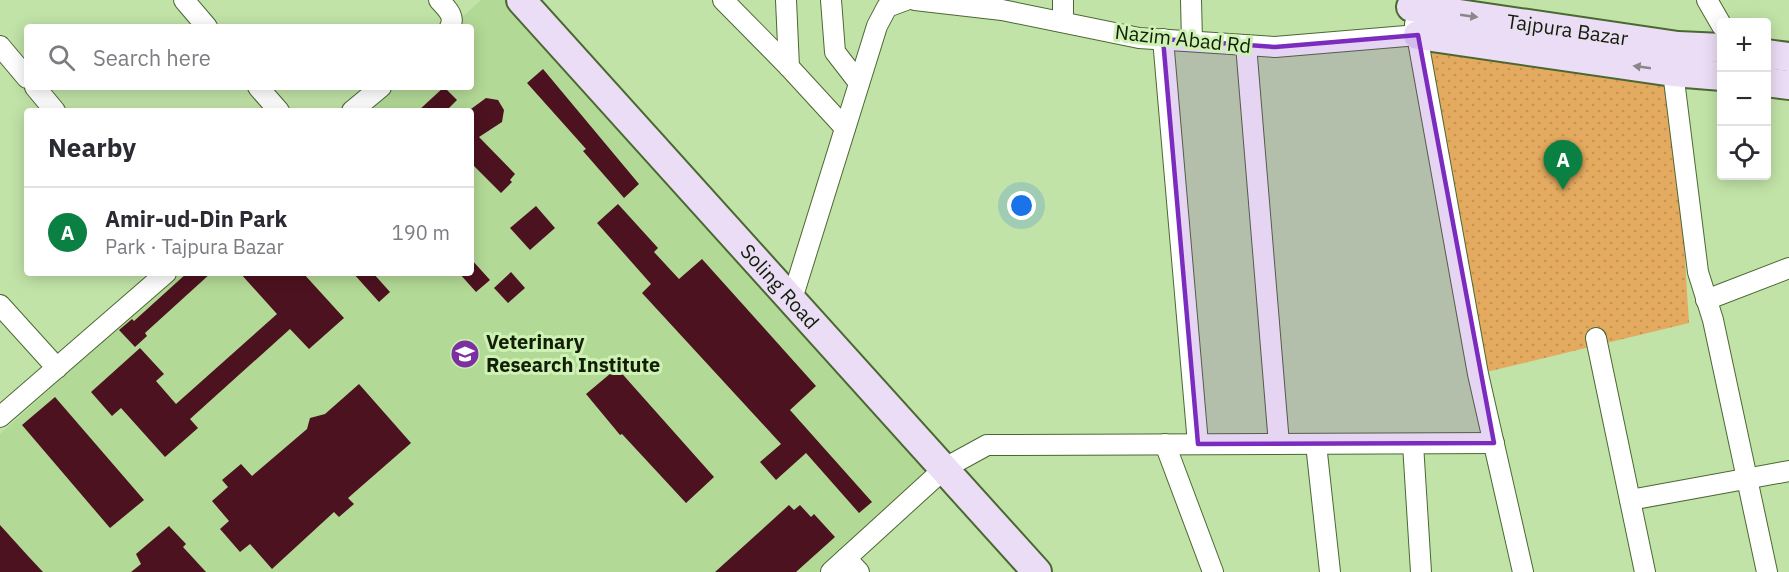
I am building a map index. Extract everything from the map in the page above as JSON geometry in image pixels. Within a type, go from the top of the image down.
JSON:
[{"type":"street","points":[[184,0],[204,24]]},
{"type":"street","points":[[439,0],[452,19],[451,24]]},
{"type":"street","name":"Soling Road","points":[[521,0],[1037,572]]},
{"type":"street","points":[[723,0],[845,128]]},
{"type":"street","points":[[786,0],[789,67]]},
{"type":"street","points":[[831,0],[835,52],[859,83]]},
{"type":"street","points":[[792,299],[877,26],[887,7],[906,0]]},
{"type":"street","name":"Nazim Abad Rd","points":[[915,0],[1002,10],[1139,38],[1275,47],[1418,35]]},
{"type":"street","points":[[1063,0],[1063,22]]},
{"type":"street","points":[[1191,0],[1192,41]]},
{"type":"street","points":[[1707,0],[1717,18]]},
{"type":"street","points":[[1410,4],[1418,35],[1478,374],[1523,572]]},
{"type":"street","name":"Tajpura Bazar","points":[[1410,4],[1675,59],[1717,74]]},
{"type":"street","name":"Tajpura Bazar","points":[[1418,35],[1675,59],[1717,49]]},
{"type":"street","points":[[1163,39],[1198,444]]},
{"type":"street","points":[[1246,45],[1279,444]]},
{"type":"street","points":[[0,46],[24,74]]},
{"type":"street","points":[[1771,55],[1789,57]]},
{"type":"street","points":[[1675,59],[1693,244],[1767,572]]},
{"type":"street","points":[[1771,83],[1789,85]]},
{"type":"street","points":[[37,90],[52,108]]},
{"type":"street","points":[[261,90],[276,108]]},
{"type":"street","points":[[356,108],[377,90]]},
{"type":"street","points":[[1706,300],[1789,268]]},
{"type":"street","points":[[0,417],[163,276]]},
{"type":"street","points":[[0,305],[57,368]]},
{"type":"street","points":[[1596,338],[1645,572]]},
{"type":"street","points":[[831,572],[853,565],[945,468],[987,445],[1494,443]]},
{"type":"street","points":[[1165,444],[1213,572]]},
{"type":"street","points":[[1316,444],[1330,572]]},
{"type":"street","points":[[1413,444],[1421,572]]},
{"type":"street","points":[[1630,500],[1789,471]]},
{"type":"highlighted area","points":[[1418,35],[1494,443],[1198,444],[1163,39],[1275,47]]},
{"type":"shaded area","name":"Veterinary Research Institute","points":[[481,0],[521,0],[945,468],[831,572],[0,572],[0,434],[175,276],[474,276],[474,108],[361,108],[382,90],[474,90],[474,24],[454,24]]},
{"type":"shaded area","points":[[1418,35],[1673,72],[1689,323],[1478,374]]},
{"type":"building","points":[[543,69],[639,184],[624,198],[583,151],[586,149],[527,83]]},
{"type":"building","points":[[441,90],[447,90],[457,100],[449,108],[421,108]]},
{"type":"building","points":[[486,98],[498,100],[504,110],[502,122],[479,137],[515,174],[510,180],[512,182],[501,193],[474,166],[472,108]]},
{"type":"building","points":[[618,204],[658,248],[654,252],[679,279],[702,259],[816,386],[790,410],[872,502],[859,513],[806,453],[776,480],[760,462],[781,444],[642,293],[651,284],[597,223]]},
{"type":"building","points":[[536,206],[555,228],[530,250],[510,228]]},
{"type":"building","points":[[474,262],[490,280],[476,292],[462,276],[474,276]]},
{"type":"building","points":[[511,272],[525,288],[508,303],[494,288]]},
{"type":"building","points":[[184,276],[208,276],[145,333],[147,336],[135,347],[119,330],[132,319],[134,321]]},
{"type":"building","points":[[243,276],[306,276],[344,318],[309,349],[290,329],[190,419],[198,428],[165,457],[121,408],[112,416],[91,392],[140,348],[164,374],[156,381],[176,404],[277,314]]},
{"type":"building","points":[[356,276],[376,276],[390,292],[379,302]]},
{"type":"building","points":[[617,368],[714,477],[686,503],[622,434],[620,435],[586,394]]},
{"type":"building","points":[[359,384],[411,443],[348,498],[354,504],[339,517],[334,512],[272,569],[250,544],[240,552],[220,529],[229,521],[212,501],[228,487],[222,480],[241,464],[252,476],[307,429],[310,418],[325,414]]},
{"type":"building","points":[[55,397],[144,500],[110,528],[22,425]]},
{"type":"building","points":[[789,505],[794,510],[800,505],[811,517],[814,514],[835,537],[796,572],[715,572]]},
{"type":"building","points":[[0,525],[28,556],[43,572],[0,572]]},
{"type":"building","points":[[169,526],[186,544],[183,547],[206,572],[131,572],[141,564],[136,554]]},
{"type":"place","name":"Amir-ud-Din Park","points":[[1563,190]]},
{"type":"place","name":"Veterinary Research Institute","points":[[465,354]]}]
